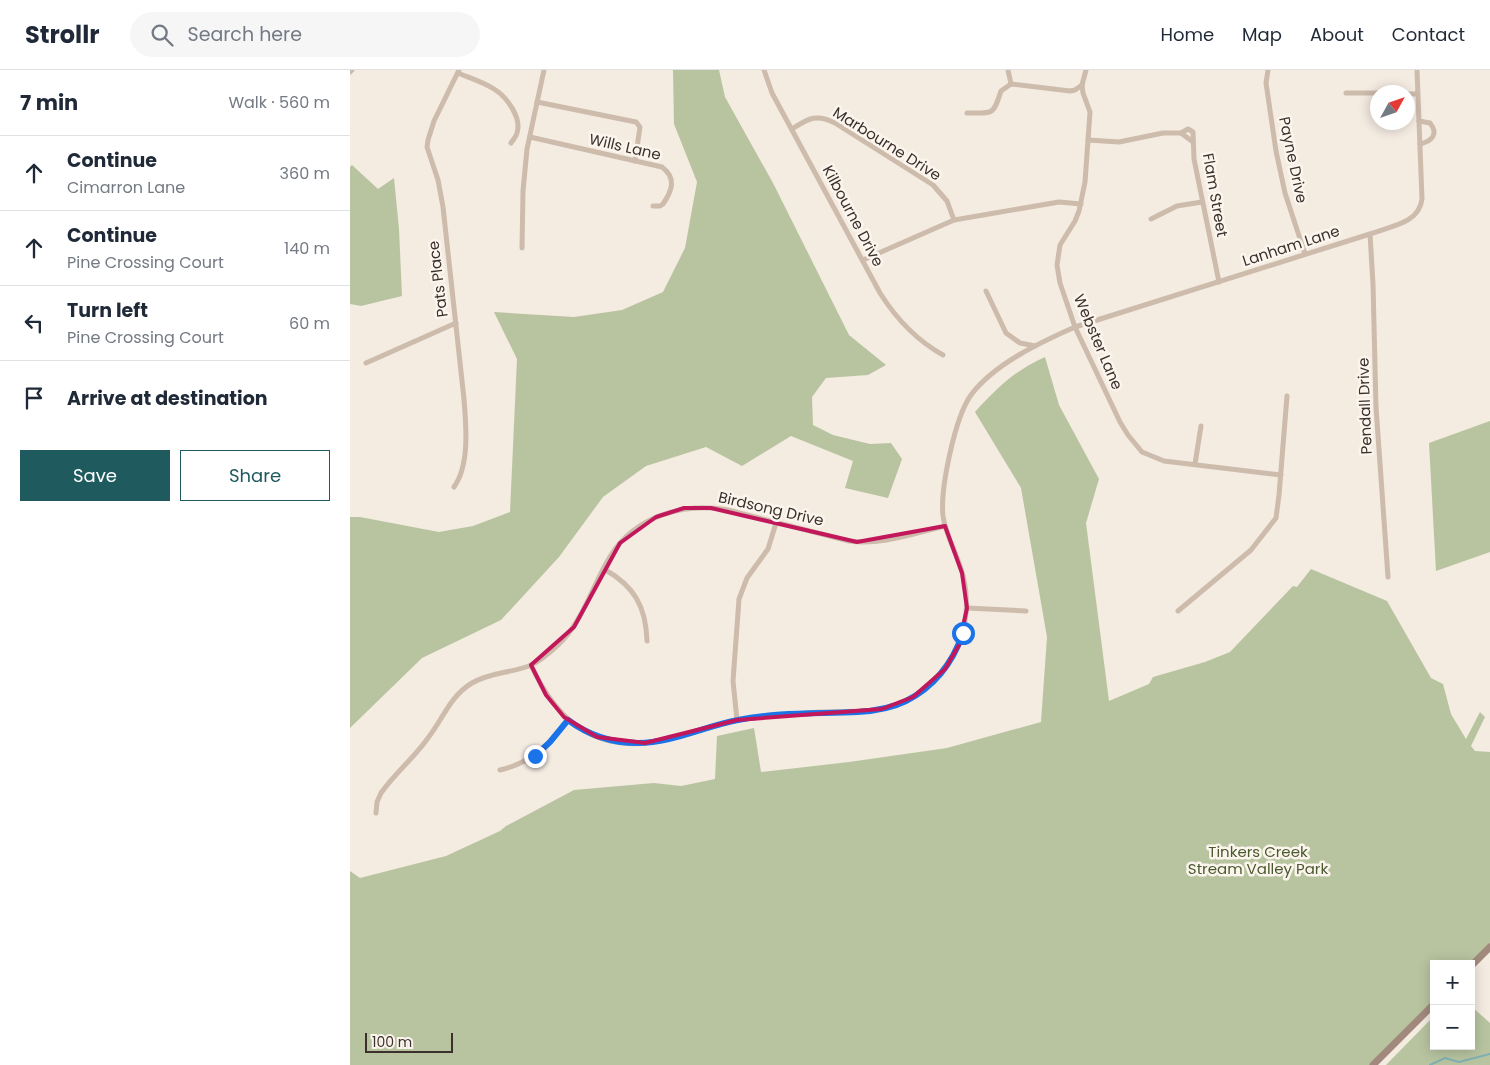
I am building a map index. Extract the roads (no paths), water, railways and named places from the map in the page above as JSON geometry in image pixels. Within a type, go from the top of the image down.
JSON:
[{"type":"main road","points":[[1475,962],[1490,947]]},
{"type":"main road","points":[[1373,1065],[1433,1005]]},
{"type":"street","points":[[522,248],[523,191],[530,137],[544,70]]},
{"type":"street","name":"Kilbourne Drive","points":[[764,70],[772,93],[880,293],[902,323],[918,339],[943,355]]},
{"type":"street","points":[[1008,70],[1011,84]]},
{"type":"street","points":[[967,113],[988,112],[994,109],[997,106],[1001,90],[1011,84],[1075,90],[1082,85],[1086,70]]},
{"type":"street","name":"Payne Drive","points":[[1268,70],[1266,83],[1276,151],[1285,192],[1305,254]]},
{"type":"street","name":"Lanham Lane","points":[[531,665],[546,695],[568,720],[598,737],[624,743],[645,743],[737,720],[779,715],[873,710],[907,701],[939,675],[950,661],[963,633],[967,608],[962,573],[945,526],[942,503],[956,429],[969,398],[990,376],[1033,348],[1075,327],[1370,234],[1411,219],[1418,212],[1422,199],[1417,70]]},
{"type":"street","points":[[458,72],[493,88],[508,103],[516,117],[518,129],[510,143]]},
{"type":"street","name":"Pats Place","points":[[454,487],[462,471],[465,440],[464,399],[443,207],[438,180],[427,147],[434,121],[458,72]]},
{"type":"street","name":"Webster Lane","points":[[1082,85],[1083,97],[1090,112],[1081,204],[1075,221],[1060,245],[1057,257],[1060,283],[1075,327],[1120,422],[1142,452],[1164,460],[1280,475]]},
{"type":"street","points":[[1346,93],[1370,93]]},
{"type":"street","points":[[537,102],[636,122],[640,127],[635,161]]},
{"type":"street","name":"Marbourne Drive","points":[[792,129],[814,118],[823,118],[835,123],[933,185],[947,201],[954,220]]},
{"type":"street","points":[[1419,121],[1430,123],[1433,129],[1433,139],[1430,142],[1420,144]]},
{"type":"street","name":"Flam Street","points":[[1088,140],[1118,142],[1163,133],[1180,132],[1193,142],[1194,159],[1219,282]]},
{"type":"street","name":"Wills Lane","points":[[530,137],[662,167],[672,177],[672,184],[665,201],[660,206],[653,206]]},
{"type":"street","points":[[863,260],[954,220],[1059,202],[1081,204]]},
{"type":"street","points":[[1151,219],[1177,206],[1202,202]]},
{"type":"street","name":"Pendall Drive","points":[[1370,234],[1376,407],[1388,577]]},
{"type":"street","points":[[986,291],[1006,333],[1020,343],[1033,348]]},
{"type":"street","points":[[366,363],[456,322]]},
{"type":"street","points":[[1178,611],[1251,550],[1276,518],[1287,396]]},
{"type":"street","points":[[1195,464],[1201,426]]},
{"type":"street","name":"Birdsong Drive","points":[[376,813],[377,802],[381,793],[428,739],[451,701],[459,692],[469,684],[484,677],[531,665],[548,654],[571,632],[610,556],[626,538],[651,520],[669,512],[694,507],[710,508],[728,510],[848,541],[864,542],[885,540],[945,526]]},
{"type":"street","points":[[737,720],[733,681],[739,599],[747,578],[768,549],[776,523]]},
{"type":"street","points":[[604,569],[624,582],[636,596],[646,623],[647,641]]},
{"type":"street","points":[[967,608],[1026,610]]},
{"type":"street","points":[[500,770],[524,762],[539,753],[568,720]]},
{"type":"waterway","points":[[1430,1065],[1445,1058],[1459,1062],[1490,1054]]},
{"type":"park label","name":"Tinkers Creek Stream Valley Park","points":[[1258,860]]}]
